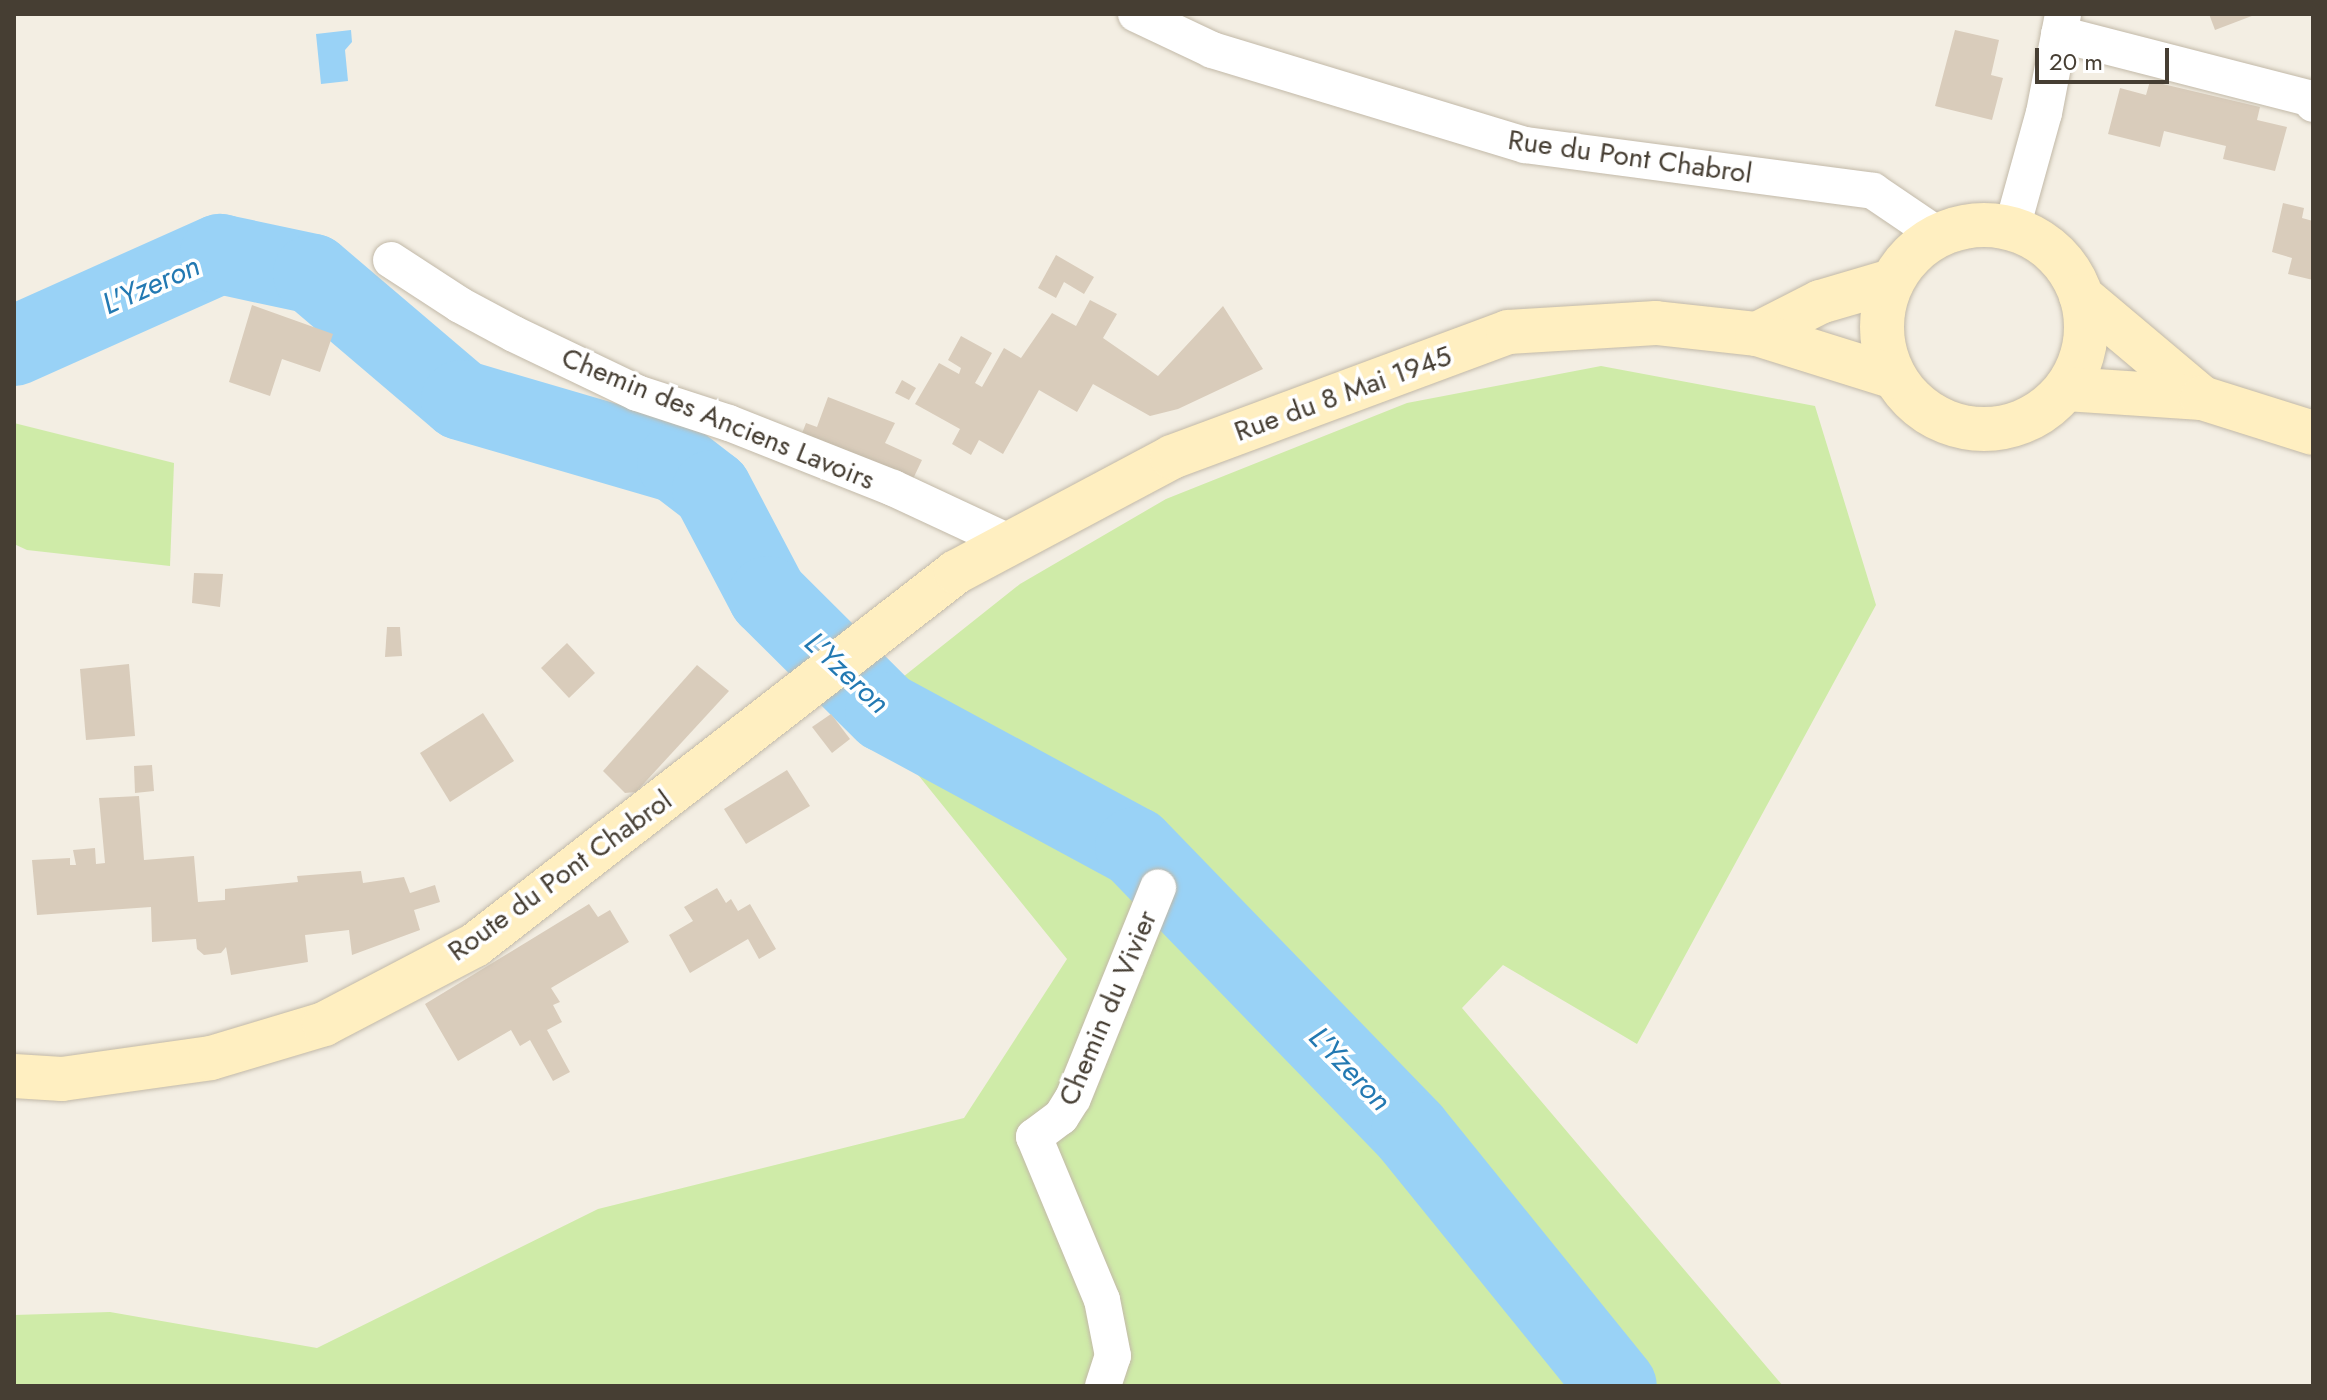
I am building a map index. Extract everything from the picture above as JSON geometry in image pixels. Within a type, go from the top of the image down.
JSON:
[{"type":"main road","points":[[1987,225],[2012,228],[2042,243],[2066,266],[2081,296],[2086,328],[2081,359],[2066,389],[2042,412],[2011,426],[1977,430],[1935,416],[1916,404],[1894,377],[1883,345],[1882,313],[1892,281],[1911,254],[1938,235],[1962,227],[1987,225]]},
{"type":"main road","points":[[1757,334],[1820,302],[1892,281]]},
{"type":"main road","points":[[2081,296],[2202,398]]},
{"type":"main road","name":"Rue du 8 Mai 1945","points":[[956,572],[1172,457],[1508,332],[1656,323],[1757,334],[1894,377]]},
{"type":"main road","points":[[2066,389],[2202,398],[2313,433]]},
{"type":"main road","name":"Route du Pont Chabrol","points":[[14,1076],[62,1079],[211,1058],[324,1024],[475,945],[956,572]]},
{"type":"street","name":"Rue du Pont Chabrol","points":[[1136,14],[1212,50],[1525,145],[1873,191],[1938,235]]},
{"type":"street","points":[[2012,228],[2044,113],[2061,24],[2309,98],[2313,104]]},
{"type":"street","name":"Chemin des Anciens Lavoirs","points":[[391,260],[460,305],[623,386],[729,423],[893,488],[1011,543]]},
{"type":"street","name":"Chemin du Vivier","points":[[1103,1386],[1113,1356],[1102,1300],[1034,1137],[1061,1117],[1073,1098],[1158,888]]},
{"type":"green space","points":[[1601,366],[1815,406],[1876,605],[1637,1044],[1503,965],[1462,1008],[1783,1386],[14,1386],[14,1315],[110,1312],[317,1348],[598,1209],[964,1118],[1067,959],[864,708],[1020,584],[1166,499],[1407,403]]},
{"type":"green space","points":[[14,423],[174,463],[170,566],[27,550],[14,544]]},
{"type":"water","points":[[351,30],[352,42],[345,50],[348,81],[321,84],[316,34]]},
{"type":"building","points":[[2209,14],[2257,14],[2215,30]]},
{"type":"building","points":[[1955,30],[1999,40],[1991,75],[2003,78],[1992,120],[1935,106]]},
{"type":"building","points":[[2150,81],[2260,107],[2257,120],[2287,127],[2275,171],[2223,159],[2226,146],[2164,131],[2160,147],[2108,134],[2120,88],[2146,95]]},
{"type":"building","points":[[2283,203],[2304,208],[2302,218],[2313,221],[2313,280],[2288,274],[2292,258],[2272,252]]},
{"type":"building","points":[[1056,255],[1094,277],[1084,294],[1064,282],[1056,298],[1038,288]]},
{"type":"building","points":[[1090,300],[1117,314],[1103,338],[1158,376],[1223,306],[1263,369],[1178,409],[1150,416],[1093,384],[1077,412],[1039,390],[1003,454],[979,440],[971,455],[952,444],[960,429],[915,404],[939,363],[959,374],[961,368],[948,360],[961,336],[992,353],[975,383],[982,387],[1004,348],[1021,358],[1052,313],[1076,326]]},
{"type":"building","points":[[252,305],[333,334],[320,372],[282,359],[270,396],[229,382]]},
{"type":"building","points":[[902,380],[916,388],[909,400],[895,393]]},
{"type":"building","points":[[828,397],[895,423],[885,443],[922,460],[912,481],[801,436],[806,423],[817,427]]},
{"type":"building","points":[[194,573],[223,574],[220,607],[192,603]]},
{"type":"building","points":[[387,627],[400,627],[402,656],[385,657]]},
{"type":"building","points":[[567,643],[595,673],[569,698],[541,668]]},
{"type":"building","points":[[129,664],[135,736],[86,740],[80,669]]},
{"type":"building","points":[[697,665],[729,691],[636,792],[625,793],[603,771]]},
{"type":"building","points":[[483,713],[514,761],[450,802],[420,753]]},
{"type":"building","points":[[831,714],[850,739],[832,753],[812,727]]},
{"type":"building","points":[[152,765],[154,791],[135,793],[134,766]]},
{"type":"building","points":[[787,770],[810,806],[746,844],[724,809]]},
{"type":"building","points":[[139,796],[144,860],[194,856],[198,902],[225,900],[225,889],[298,882],[297,876],[361,871],[363,883],[404,877],[410,893],[435,885],[440,902],[414,910],[420,930],[352,955],[349,930],[305,935],[308,962],[231,975],[226,947],[221,953],[204,955],[197,949],[196,939],[152,942],[151,907],[37,915],[32,860],[70,858],[70,865],[76,865],[73,850],[95,848],[96,864],[105,863],[99,798]]},
{"type":"building","points":[[717,888],[726,903],[731,899],[738,911],[750,904],[776,949],[759,959],[748,939],[690,973],[669,935],[693,921],[684,907]]},
{"type":"building","points":[[589,904],[598,917],[610,910],[629,942],[551,988],[560,1002],[553,1005],[562,1022],[547,1030],[570,1072],[553,1081],[530,1040],[520,1046],[511,1030],[458,1061],[425,1004]]},
{"type":"waterway","name":"L'Yzeron","points":[[14,346],[220,254],[313,274],[461,400],[677,463],[712,490],[768,596],[885,712],[1135,847],[1411,1132],[1617,1386]]}]
